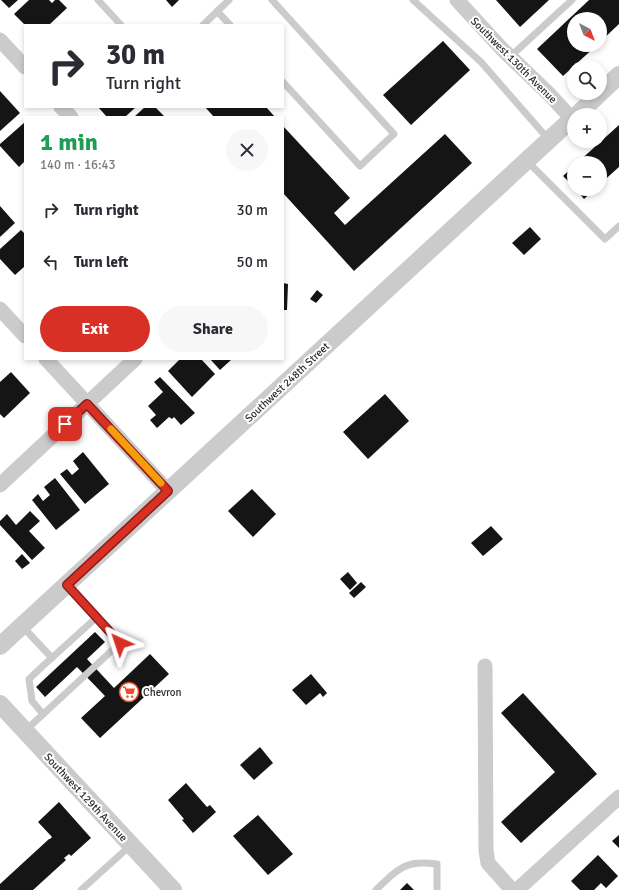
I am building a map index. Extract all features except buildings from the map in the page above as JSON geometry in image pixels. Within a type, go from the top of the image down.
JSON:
[{"type":"street","name":"Southwest 130th Avenue","points":[[457,0],[510,57],[567,111]]},
{"type":"street","points":[[0,40],[24,67]]},
{"type":"street","name":"Southwest 248th Street","points":[[585,108],[617,81]]},
{"type":"street","points":[[62,108],[70,116]]},
{"type":"street","name":"Southwest 248th Street","points":[[0,646],[567,123]]},
{"type":"street","points":[[0,309],[24,335]]},
{"type":"street","points":[[47,360],[168,491]]},
{"type":"street","points":[[0,485],[134,360]]},
{"type":"street","points":[[485,666],[486,851],[488,863],[512,890]]},
{"type":"street","name":"Southwest 129th Avenue","points":[[0,704],[131,845],[167,888]]},
{"type":"street","points":[[517,890],[619,797]]},
{"type":"lane","points":[[98,0],[120,24]]},
{"type":"lane","points":[[204,24],[229,0]]},
{"type":"lane","points":[[272,0],[394,134],[360,166],[284,83]]},
{"type":"lane","points":[[413,0],[481,62],[549,140]]},
{"type":"lane","points":[[510,57],[571,0]]},
{"type":"lane","points":[[217,11],[229,24]]},
{"type":"lane","points":[[527,161],[605,239],[619,226]]},
{"type":"lane","points":[[25,731],[120,643],[67,585]]},
{"type":"lane","points":[[43,714],[32,701],[29,679],[97,617]]},
{"type":"lane","points":[[22,626],[52,658]]},
{"type":"lane","points":[[81,890],[131,845]]},
{"type":"lane","points":[[376,890],[395,872],[411,864],[428,863],[437,864],[437,890]]},
{"type":"slow traffic","points":[[111,429],[161,483]]},
{"type":"place","name":"Chevron","points":[[129,692]]},
{"type":"route","points":[[65,424],[87,404],[168,491],[67,585],[120,643]]}]
